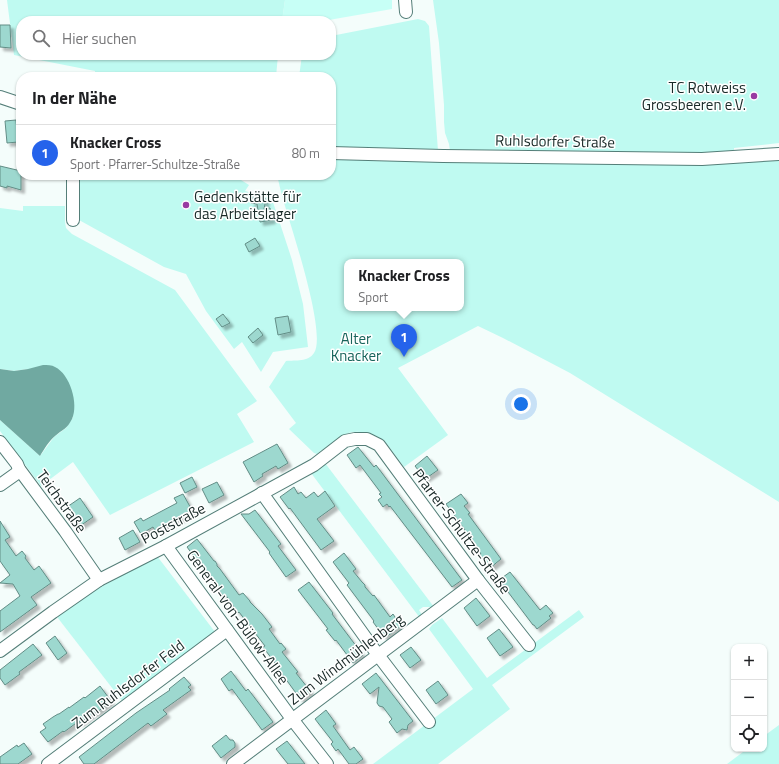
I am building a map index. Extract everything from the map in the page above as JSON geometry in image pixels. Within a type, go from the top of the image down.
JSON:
[{"type":"street","points":[[0,97],[16,102]]},
{"type":"street","name":"Ruhlsdorfer Straße","points":[[336,153],[702,159],[779,154]]},
{"type":"street","points":[[72,220],[73,180]]},
{"type":"street","name":"Poststraße","points":[[0,651],[99,580],[166,546],[314,465],[345,441],[367,439]]},
{"type":"street","name":"Pfarrer-Schultze-Straße","points":[[367,439],[379,445],[478,580],[529,645]]},
{"type":"street","name":"Teichstraße","points":[[0,442],[18,464],[19,469],[99,580]]},
{"type":"street","points":[[0,485],[17,473],[19,469]]},
{"type":"street","points":[[262,493],[378,655],[429,722]]},
{"type":"street","name":"General-von-Bülow-Allee","points":[[166,546],[292,719],[327,764]]},
{"type":"street","name":"Zum Windmühlenberg","points":[[233,764],[478,580]]},
{"type":"street","name":"Zum Ruhlsdorfer Feld","points":[[48,764],[227,630]]},
{"type":"shaded area","points":[[285,0],[392,0],[392,9],[336,19],[336,16],[283,16]]},
{"type":"shaded area","points":[[43,365],[54,366],[65,376],[74,398],[74,413],[67,427],[51,440],[40,456],[0,420],[0,369],[14,371]]},
{"type":"green space","points":[[7,0],[285,0],[283,16],[16,16],[16,55],[14,55]]},
{"type":"green space","points":[[433,0],[779,0],[779,143],[734,148],[734,152],[680,154],[450,151],[445,133],[439,43]]},
{"type":"green space","points":[[418,19],[425,21],[429,26],[438,151],[336,148],[336,72],[300,72],[301,60],[336,60],[336,35]]},
{"type":"green space","points":[[39,60],[278,60],[276,72],[95,71]]},
{"type":"green space","name":"Alter Knacker","points":[[336,157],[779,160],[779,502],[570,373],[478,326],[398,368],[448,435],[404,467],[384,440],[382,441],[375,436],[360,432],[346,434],[317,454],[314,453],[289,429],[296,423],[269,387],[286,361],[308,358],[314,353],[317,342],[316,325],[307,281],[278,180],[336,180]]},
{"type":"green space","points":[[79,180],[241,180],[249,185],[245,191],[272,199],[292,260],[303,304],[308,347],[273,352],[261,372],[242,342],[234,349],[206,311],[186,274],[164,267],[79,220]]},
{"type":"green space","points":[[23,206],[65,206],[66,228],[72,234],[175,290],[257,401],[237,414],[254,442],[110,515],[73,462],[41,486],[0,431],[0,420],[40,456],[54,437],[66,428],[73,417],[28,369],[14,371],[0,369],[0,208],[23,211]]},
{"type":"green space","points":[[325,463],[434,607],[423,607],[419,610],[422,615],[420,618],[311,473]]},
{"type":"green space","points":[[157,556],[215,632],[123,702],[54,613]]},
{"type":"green space","points":[[579,610],[584,617],[492,685],[510,709],[438,764],[373,764],[473,689],[429,629],[432,625],[442,618],[487,678]]},
{"type":"green space","points":[[779,725],[779,764],[727,764],[743,752],[767,752],[767,734]]},
{"type":"building","points":[[0,25],[10,25],[11,48],[0,47]]},
{"type":"building","points":[[16,120],[16,142],[7,143],[5,121]]},
{"type":"building","points":[[0,166],[16,170],[16,180],[21,180],[21,190],[7,186],[7,188],[0,186]]},
{"type":"building","points":[[253,195],[266,199],[264,209],[270,208],[272,220],[260,222],[257,204],[251,203]]},
{"type":"building","points":[[255,238],[260,246],[249,252],[245,244]]},
{"type":"building","points":[[223,314],[230,323],[222,327],[216,319]]},
{"type":"building","points":[[288,316],[291,332],[278,335],[275,318]]},
{"type":"building","points":[[258,328],[263,335],[253,343],[248,337]]},
{"type":"building","points":[[277,444],[288,463],[278,469],[276,466],[262,474],[263,476],[254,482],[243,462]]},
{"type":"building","points":[[358,447],[374,467],[376,465],[462,580],[452,587],[390,506],[389,507],[387,504],[383,507],[378,500],[382,497],[379,494],[381,493],[360,465],[356,468],[347,455]]},
{"type":"building","points":[[427,456],[438,470],[425,479],[415,466]]},
{"type":"building","points":[[192,477],[197,487],[185,493],[180,483]]},
{"type":"building","points":[[217,482],[224,495],[209,503],[202,489]]},
{"type":"building","points":[[294,487],[298,494],[301,492],[306,498],[314,492],[318,497],[325,491],[335,506],[317,519],[334,541],[321,550],[280,497]]},
{"type":"building","points":[[183,494],[193,512],[156,532],[153,527],[141,534],[134,522],[141,518],[143,521],[177,503],[174,498]]},
{"type":"building","points":[[461,494],[468,503],[464,506],[470,513],[468,514],[501,559],[490,568],[446,504]]},
{"type":"building","points":[[80,498],[93,517],[80,526],[67,507]]},
{"type":"building","points":[[255,510],[281,544],[278,546],[296,570],[286,577],[269,553],[270,552],[241,514],[249,514]]},
{"type":"building","points":[[0,521],[10,537],[5,540],[16,556],[22,551],[26,556],[25,558],[34,570],[39,566],[51,583],[31,597],[37,605],[0,632],[0,611],[20,596],[13,584],[0,583],[10,575],[0,561]]},
{"type":"building","points":[[133,530],[140,542],[125,550],[119,538]]},
{"type":"building","points":[[197,539],[239,595],[243,593],[272,627],[269,629],[280,644],[281,643],[286,649],[282,652],[298,672],[296,673],[311,692],[301,700],[263,647],[265,646],[239,612],[238,613],[225,594],[223,596],[187,547]]},
{"type":"building","points":[[344,553],[356,569],[353,571],[365,587],[373,596],[374,595],[390,617],[393,614],[401,626],[385,638],[347,585],[349,583],[333,562]]},
{"type":"building","points":[[510,572],[540,610],[546,605],[553,613],[549,616],[551,618],[537,629],[499,580]]},
{"type":"building","points":[[309,582],[363,655],[353,663],[336,640],[335,641],[326,630],[328,629],[298,590]]},
{"type":"building","points":[[476,598],[490,616],[477,626],[464,608]]},
{"type":"building","points":[[499,629],[513,647],[500,656],[487,638]]},
{"type":"building","points":[[55,636],[67,653],[58,660],[46,643]]},
{"type":"building","points":[[33,644],[42,655],[19,672],[20,674],[5,685],[0,678],[0,670]]},
{"type":"building","points":[[411,647],[421,660],[410,668],[400,655]]},
{"type":"building","points":[[231,671],[246,691],[248,689],[273,722],[262,730],[232,689],[229,691],[221,679]]},
{"type":"building","points":[[376,673],[413,721],[408,725],[407,730],[402,729],[397,733],[389,722],[392,719],[383,707],[379,706],[377,703],[379,687],[370,694],[362,684]]},
{"type":"building","points":[[184,677],[191,685],[188,687],[191,690],[163,710],[167,714],[151,726],[148,723],[94,764],[84,764],[79,757],[136,713],[170,690],[169,689]]},
{"type":"building","points":[[438,681],[448,695],[436,704],[426,690]]},
{"type":"building","points":[[100,686],[111,701],[96,713],[95,712],[80,723],[79,721],[48,742],[40,732],[46,728],[43,724],[84,697],[85,698]]},
{"type":"building","points":[[326,710],[336,724],[333,726],[350,750],[354,747],[363,759],[356,764],[349,764],[338,749],[336,751],[331,744],[333,742],[315,719]]},
{"type":"building","points":[[226,735],[230,740],[233,740],[235,747],[221,758],[212,746]]},
{"type":"building","points":[[287,741],[305,764],[288,764],[276,749]]},
{"type":"building","points":[[24,743],[32,754],[18,764],[0,764],[0,757],[17,745],[18,747]]},
{"type":"place","name":"TC Rotweiss Grossbeeren e.V.","points":[[754,96]]},
{"type":"place","name":"Gedenkstätte für das Arbeitslager","points":[[186,205]]},
{"type":"place","name":"Knacker Cross","points":[[404,357]]}]
